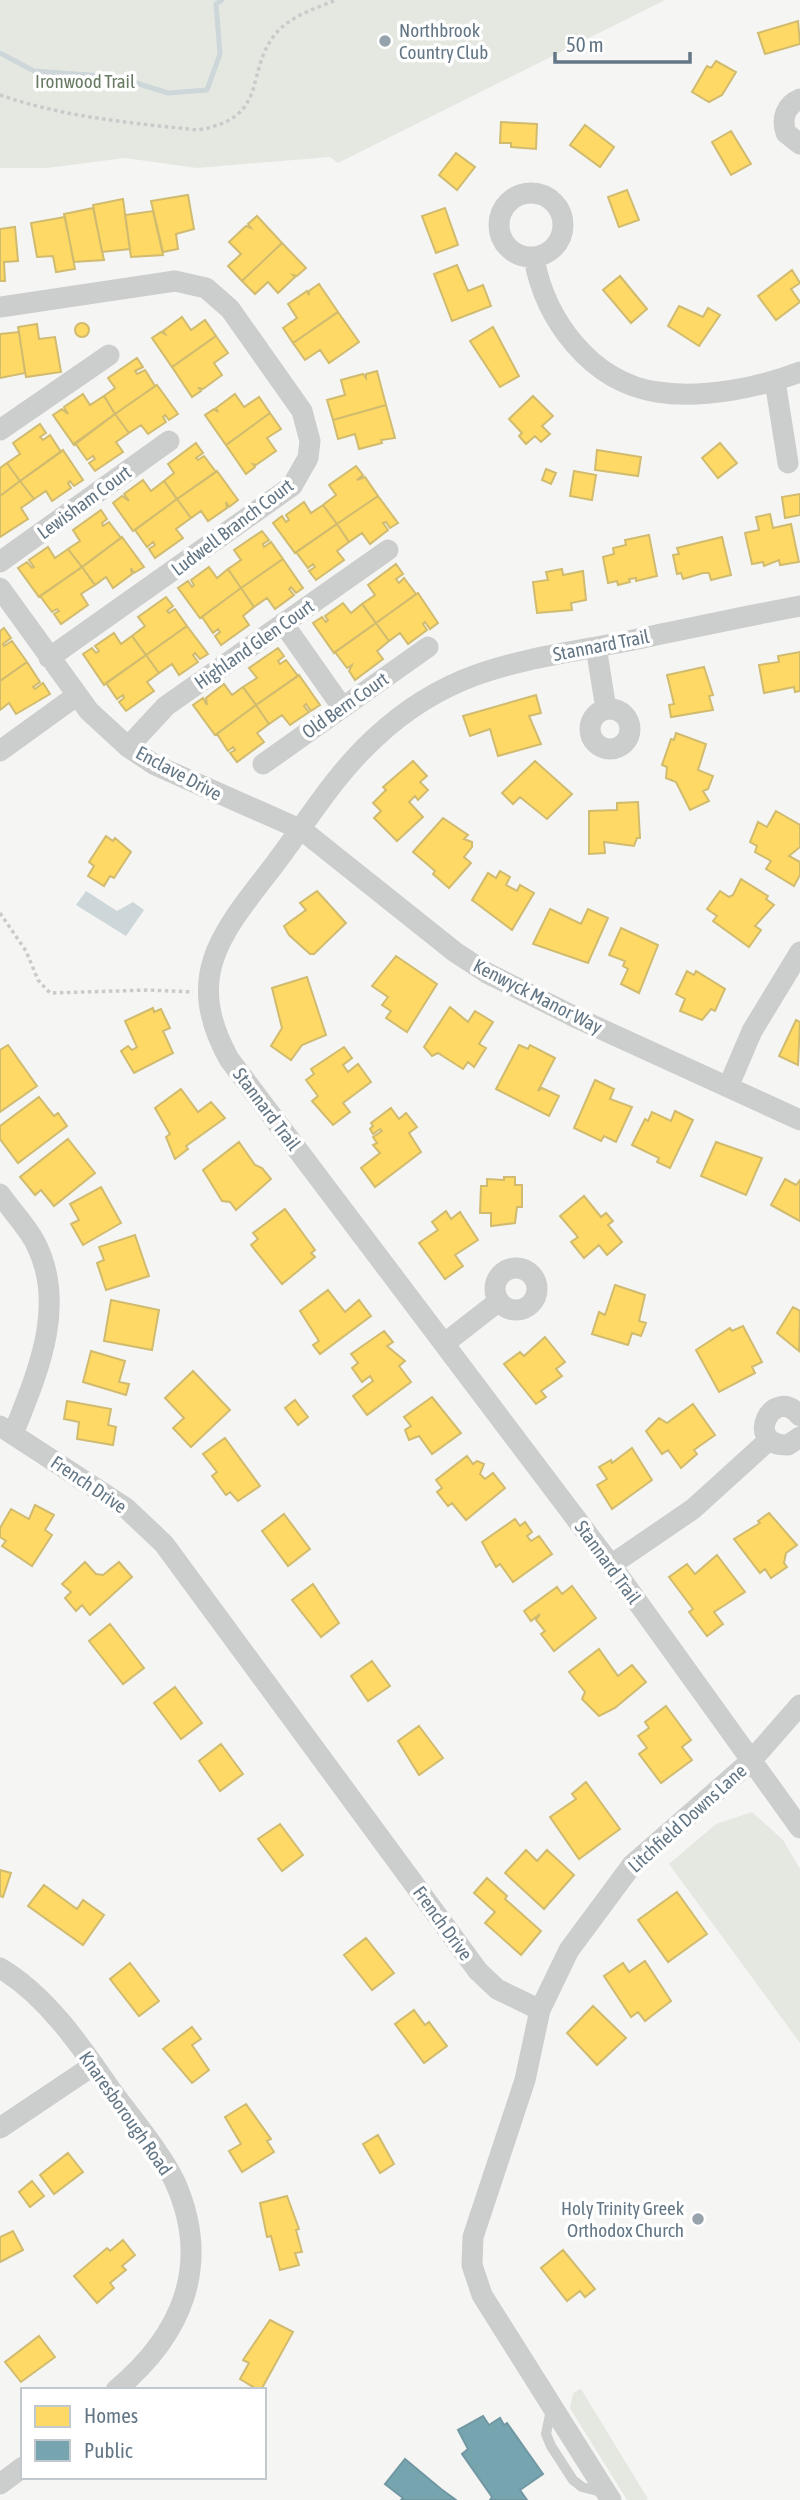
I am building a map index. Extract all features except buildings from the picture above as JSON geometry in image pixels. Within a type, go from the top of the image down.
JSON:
[{"type":"street","points":[[800,99],[790,105],[784,118],[786,133],[800,144]]},
{"type":"street","points":[[534,258],[547,302],[563,330],[581,352],[629,384],[656,392],[684,394],[792,374],[788,463]]},
{"type":"street","name":"Ludwell Branch Court","points":[[0,307],[175,281],[206,288],[230,309],[302,411],[310,441],[308,458],[292,486],[49,658]]},
{"type":"street","points":[[0,430],[109,355]]},
{"type":"street","name":"Lewisham Court","points":[[0,562],[169,442]]},
{"type":"street","name":"Highland Glen Court","points":[[128,747],[156,714],[388,550]]},
{"type":"street","name":"Enclave Drive","points":[[3,600],[76,696],[128,747],[183,779],[302,830]]},
{"type":"street","name":"Stannard Trail","points":[[800,606],[493,668],[472,674],[427,696],[353,758],[328,788],[302,830],[227,925],[210,968],[209,993],[211,1018],[229,1059],[611,1565],[800,1828]]},
{"type":"street","points":[[283,623],[342,707]]},
{"type":"street","name":"Old Bern Court","points":[[263,764],[428,647]]},
{"type":"street","points":[[596,647],[606,709]]},
{"type":"street","points":[[0,751],[76,696]]},
{"type":"street","name":"Kenwyck Manor Way","points":[[302,830],[455,952],[487,973],[579,1019],[729,1085],[800,1120]]},
{"type":"street","points":[[729,1085],[752,1031],[800,952]]},
{"type":"street","points":[[0,1194],[34,1241],[49,1283],[51,1303],[50,1326],[7,1430]]},
{"type":"street","points":[[445,1343],[499,1301]]},
{"type":"street","points":[[769,1440],[764,1423],[773,1410],[789,1407],[800,1416]]},
{"type":"street","name":"French Drive","points":[[7,1430],[126,1508],[164,1544],[478,1971],[498,1989],[540,2010]]},
{"type":"street","points":[[769,1440],[788,1445],[800,1437]]},
{"type":"street","points":[[611,1565],[693,1509],[769,1440]]},
{"type":"street","name":"Litchfield Downs Lane","points":[[540,2010],[569,1950],[632,1865],[752,1760],[800,1705]]},
{"type":"street","name":"Knaresborough Road","points":[[0,1968],[52,2013],[94,2065],[175,2182],[190,2233],[191,2273],[180,2314],[157,2349],[118,2388]]},
{"type":"street","points":[[540,2010],[525,2080],[473,2237],[472,2265],[488,2307],[609,2497]]},
{"type":"street","points":[[0,2128],[94,2065]]},
{"type":"street","points":[[0,2484],[21,2468]]},
{"type":"path","points":[[0,95],[29,105],[132,123],[198,130],[213,127],[230,121],[243,109],[255,90],[262,59],[278,32],[301,15],[336,0]]},
{"type":"path","points":[[0,913],[26,951],[38,980],[50,993],[148,990],[209,993]]},
{"type":"green space","name":"Ironwood Trail","points":[[0,0],[665,0],[338,163],[330,157],[197,168],[125,158],[47,168],[0,168]]},
{"type":"green space","points":[[752,1812],[783,1840],[800,1869],[800,2043],[669,1864],[716,1824]]},
{"type":"green space","points":[[581,2389],[648,2499],[627,2500],[570,2408],[573,2393]]},
{"type":"shaded area","points":[[86,891],[117,911],[133,902],[144,910],[126,936],[76,905]]},
{"type":"waterway","points":[[0,53],[34,71],[117,77],[168,93],[207,90],[220,54],[216,4],[222,0]]},
{"type":"place","name":"Northbrook Country Club","points":[[385,41]]},
{"type":"place","name":"Holy Trinity Greek Orthodox Church","points":[[698,2219]]}]
